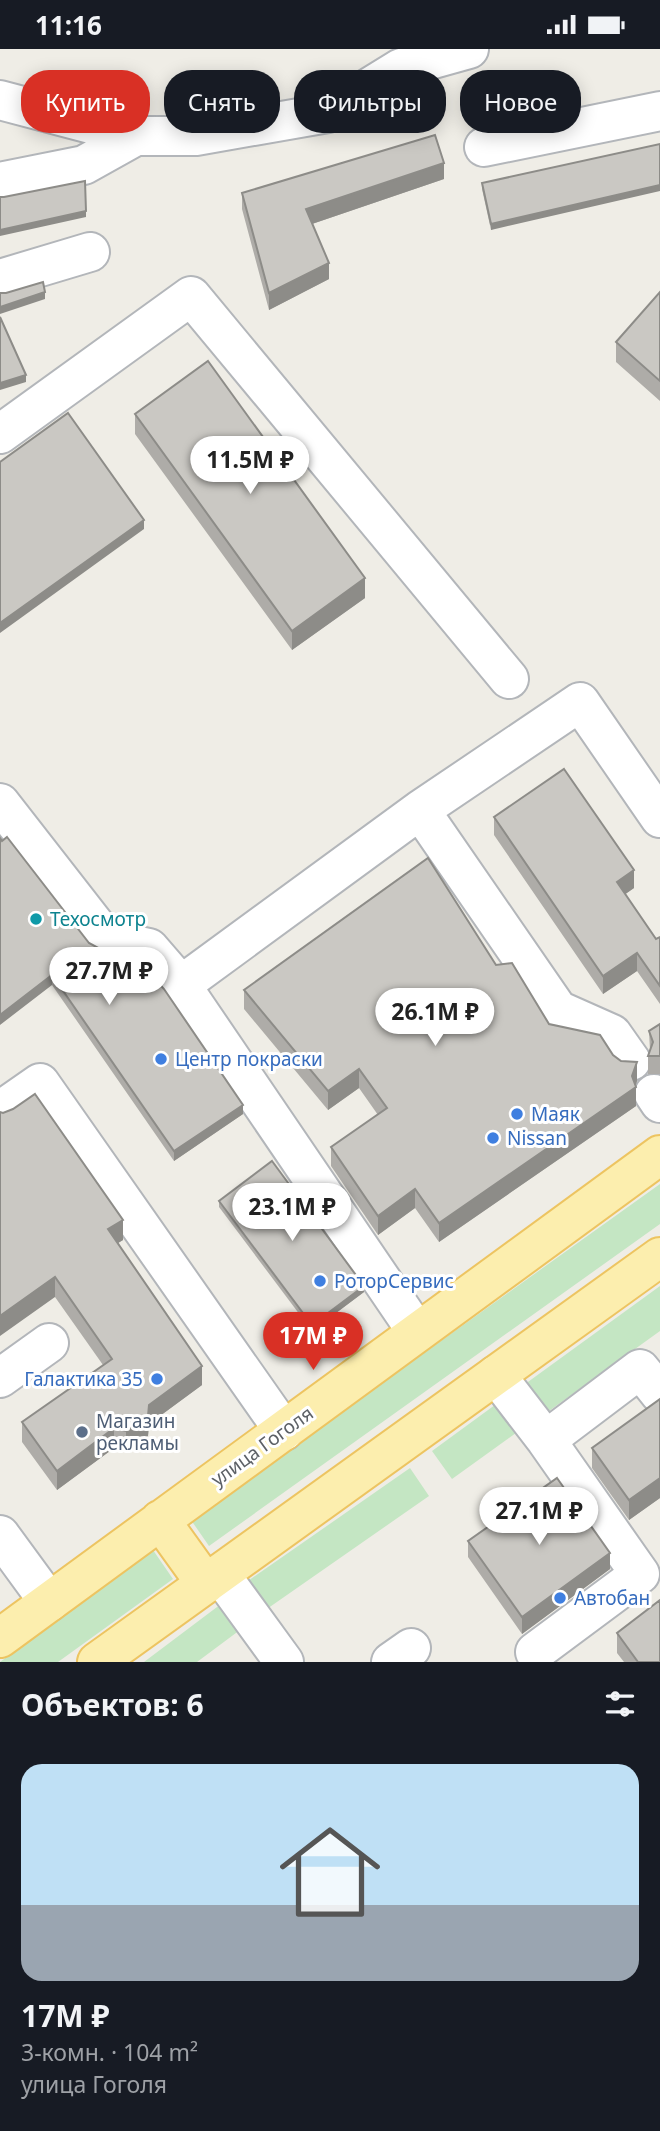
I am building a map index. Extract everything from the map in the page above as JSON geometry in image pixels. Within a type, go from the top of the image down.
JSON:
[{"type":"main road","name":"улица Гоголя","points":[[0,1638],[660,1155]]},
{"type":"main road","points":[[97,1662],[660,1257]]},
{"type":"main road","points":[[160,1520],[213,1579]]},
{"type":"lane","points":[[0,100],[136,136],[196,136],[328,113],[401,68],[469,49]]},
{"type":"lane","points":[[484,147],[660,111]]},
{"type":"lane","points":[[0,182],[84,166],[136,136]]},
{"type":"lane","points":[[0,279],[90,252]]},
{"type":"lane","points":[[0,434],[191,296],[509,679]]},
{"type":"lane","points":[[181,985],[420,810],[580,702],[660,818]]},
{"type":"lane","points":[[0,803],[106,939],[131,960],[149,948],[181,985],[417,1332]]},
{"type":"lane","points":[[420,810],[558,1010],[612,1034],[631,1062]]},
{"type":"lane","points":[[0,1111],[40,1083],[284,1430]]},
{"type":"lane","points":[[0,1378],[49,1343]]},
{"type":"lane","points":[[546,1440],[639,1369],[660,1394]]},
{"type":"lane","points":[[496,1375],[546,1440],[640,1574],[535,1652]]},
{"type":"lane","points":[[0,1535],[49,1602]]},
{"type":"lane","points":[[213,1579],[284,1662]]},
{"type":"green space","points":[[660,1184],[660,1224],[209,1546],[191,1520]]},
{"type":"green space","points":[[660,1286],[660,1331],[542,1416],[521,1387]]},
{"type":"green space","points":[[499,1402],[520,1430],[452,1479],[432,1451]]},
{"type":"green space","points":[[410,1468],[429,1496],[264,1611],[245,1583]]},
{"type":"green space","points":[[153,1550],[173,1579],[58,1662],[0,1662]]},
{"type":"green space","points":[[225,1601],[244,1627],[197,1662],[144,1662]]},
{"type":"building","points":[[435,135],[444,163],[306,209],[329,263],[269,293],[242,193]]},
{"type":"building","points":[[660,144],[660,185],[491,224],[482,183]]},
{"type":"building","points":[[85,181],[86,211],[0,230],[0,197]]},
{"type":"building","points":[[43,282],[45,292],[0,307],[0,293]]},
{"type":"building","points":[[660,292],[660,381],[616,342]]},
{"type":"building","points":[[0,317],[26,375],[0,383]]},
{"type":"building","points":[[208,361],[365,578],[292,631],[135,414]]},
{"type":"building","points":[[68,413],[144,520],[0,623],[0,462]]},
{"type":"building","points":[[564,769],[634,870],[617,882],[656,939],[660,937],[660,986],[637,953],[603,976],[494,817]]},
{"type":"building","points":[[7,837],[89,943],[104,951],[116,968],[120,965],[127,975],[142,964],[164,989],[243,1105],[174,1151],[52,975],[0,1015],[0,838],[2,841]]},
{"type":"building","points":[[428,858],[496,965],[512,963],[549,1024],[600,1035],[613,1055],[621,1061],[637,1062],[632,1076],[636,1087],[439,1223],[415,1189],[378,1216],[331,1147],[387,1108],[359,1069],[328,1091],[244,990]]},
{"type":"building","points":[[660,1024],[660,1056],[648,1056],[653,1042],[649,1031]]},
{"type":"building","points":[[35,1094],[123,1220],[108,1229],[202,1366],[149,1405],[148,1416],[126,1431],[114,1428],[57,1471],[22,1422],[112,1359],[55,1277],[0,1316],[0,1112],[13,1109]]},
{"type":"building","points":[[272,1161],[364,1286],[312,1325],[219,1201]]},
{"type":"building","points":[[660,1399],[660,1478],[629,1500],[592,1448]]},
{"type":"building","points":[[557,1478],[610,1553],[522,1617],[468,1541]]},
{"type":"building","points":[[660,1600],[660,1662],[638,1662],[617,1633]]},
{"type":"place","name":"Техосмотр","points":[[36,919]]},
{"type":"place","name":"Центр покраски","points":[[161,1059]]},
{"type":"place","name":"Маяк","points":[[517,1114]]},
{"type":"place","name":"Nissan","points":[[493,1138]]},
{"type":"place","name":"РоторСервис","points":[[320,1281]]},
{"type":"place","name":"Галактика 35","points":[[157,1379]]},
{"type":"place","name":"Магазин рекламы","points":[[82,1432]]},
{"type":"place","name":"Автобан","points":[[560,1598]]}]
